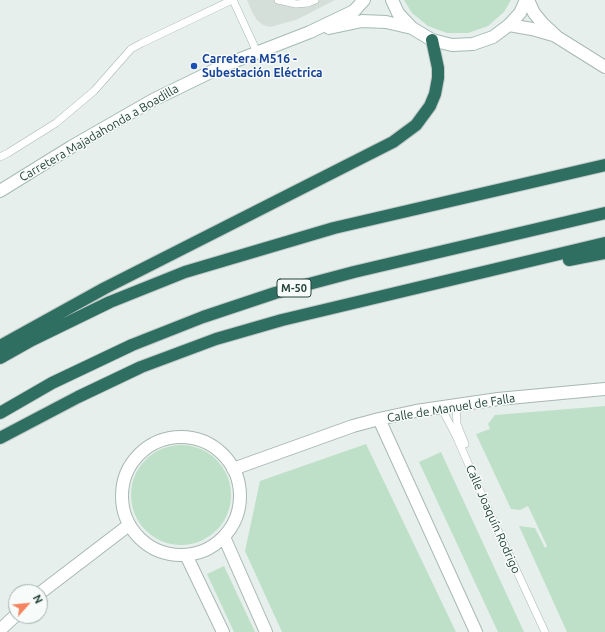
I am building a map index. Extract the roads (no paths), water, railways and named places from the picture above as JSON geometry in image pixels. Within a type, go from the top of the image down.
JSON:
[{"type":"highway","points":[[0,346],[105,288],[393,142],[416,125],[430,106],[435,94],[438,68],[432,40]]},
{"type":"highway","points":[[0,358],[32,340],[110,302],[185,272],[334,228],[605,165]]},
{"type":"highway","name":"M-50","points":[[0,413],[52,383],[132,345],[210,314],[275,293],[354,272],[605,213]]},
{"type":"highway","points":[[0,438],[78,397],[141,367],[216,339],[282,320],[605,243]]},
{"type":"highway","points":[[459,278],[605,253]]},
{"type":"street","name":"Carretera Majadahonda a Boadilla","points":[[0,191],[71,147],[153,100],[225,65],[310,32],[354,11],[364,0]]},
{"type":"street","points":[[392,0],[398,13],[412,28],[432,40],[452,45],[473,44],[492,37],[509,25],[520,13],[527,0]]},
{"type":"street","points":[[527,0],[534,13],[543,24],[558,37],[605,67]]},
{"type":"street","name":"Carretera Majadahonda a Boadilla","points":[[310,32],[362,21],[386,22],[412,28]]},
{"type":"street","points":[[509,25],[532,28],[558,37]]},
{"type":"street","name":"Calle de Manuel de Falla","points":[[233,469],[353,426],[416,411],[498,399],[605,389]]},
{"type":"street","points":[[379,419],[476,632]]},
{"type":"street","points":[[170,438],[189,438],[201,441],[222,454],[233,469],[239,486],[239,504],[234,522],[224,537],[212,546],[200,552],[186,555],[169,554],[153,548],[140,538],[129,525],[123,508],[122,489],[127,471],[138,456],[152,444],[170,438]]},
{"type":"street","points":[[48,587],[129,525]]},
{"type":"street","points":[[224,537],[266,632]]},
{"type":"street","points":[[186,555],[223,632]]},
{"type":"street","points":[[0,630],[8,622]]},
{"type":"lane","points":[[0,157],[56,123],[94,91],[131,49],[142,42],[232,0],[257,52]]},
{"type":"lane","points":[[278,0],[296,4],[308,3],[315,0]]},
{"type":"lane","name":"Calle Joaquín Rodrigo","points":[[456,405],[457,424],[465,445],[550,632]]},
{"type":"lane","name":"Calle Joaquín Rodrigo","points":[[441,407],[457,438],[545,632]]},
{"type":"place","name":"Carretera M516 - Subestación Eléctrica","points":[[194,66]]}]
